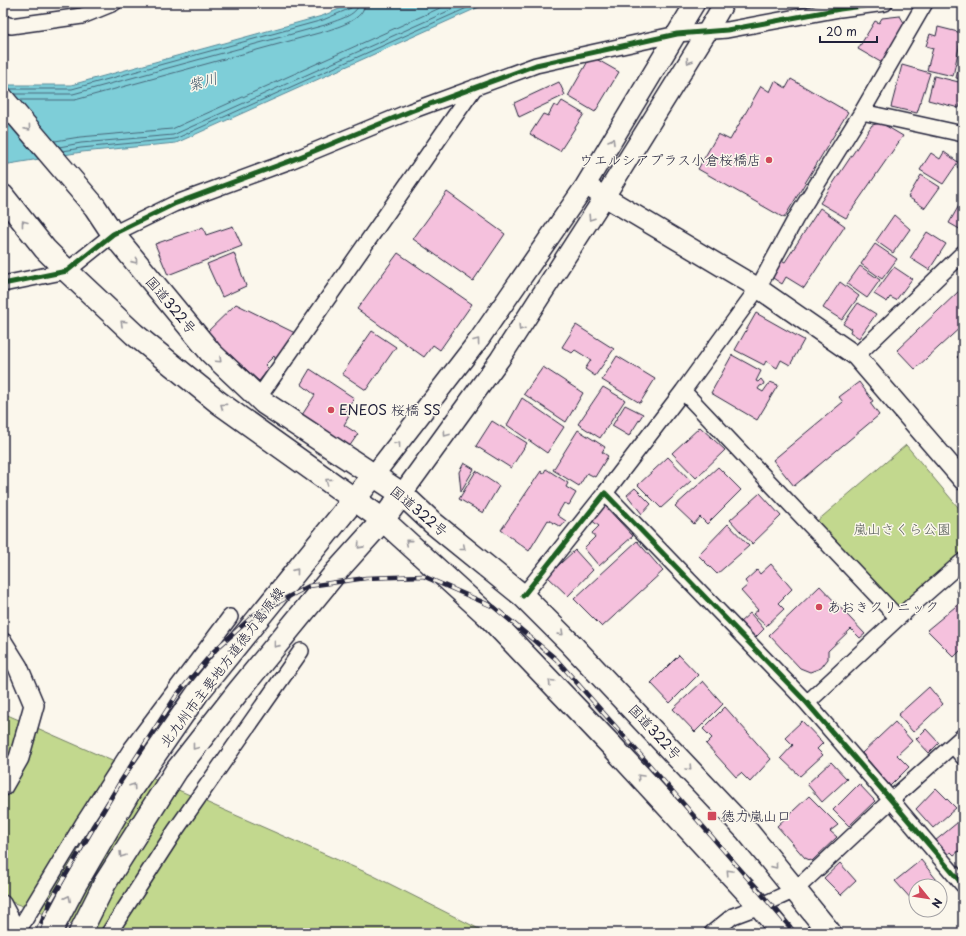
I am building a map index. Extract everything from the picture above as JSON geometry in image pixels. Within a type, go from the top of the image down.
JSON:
[{"type":"main road","name":"国道322号","points":[[3,98],[95,207],[113,234],[211,353],[264,403],[402,494],[433,522],[523,596],[581,654],[747,830],[830,933]]},
{"type":"main road","points":[[3,196],[45,249],[134,334],[218,402],[383,520],[486,614],[611,745],[760,906],[782,933]]},
{"type":"main road","name":"北九州市主要地方道徳力葛原線","points":[[50,933],[75,884],[131,789],[197,694],[374,475]]},
{"type":"main road","name":"北九州市主要地方道徳力葛原線","points":[[80,933],[105,883],[176,771],[237,693],[332,577],[383,520],[402,494]]},
{"type":"street","points":[[3,23],[11,26],[82,16],[114,3]]},
{"type":"street","points":[[374,475],[480,338],[584,186],[695,3]]},
{"type":"street","points":[[402,494],[500,359],[605,196],[724,3]]},
{"type":"street","points":[[3,284],[67,271],[113,234],[174,204],[290,161],[411,111],[536,65],[677,34],[727,30],[840,9],[885,3]]},
{"type":"street","points":[[523,596],[605,493],[683,391],[758,288],[796,218],[862,112],[925,3]]},
{"type":"street","points":[[259,397],[475,87]]},
{"type":"street","points":[[862,112],[963,134]]},
{"type":"street","points":[[584,186],[605,196],[758,288],[856,356],[963,480]]},
{"type":"street","points":[[856,356],[963,253]]},
{"type":"street","points":[[683,391],[898,618]]},
{"type":"street","points":[[605,493],[807,704],[963,885]]},
{"type":"street","points":[[807,704],[898,618],[963,561]]},
{"type":"street","points":[[20,932],[84,822],[131,749],[230,617]]},
{"type":"street","points":[[3,643],[18,667],[34,705],[19,758],[3,786]]},
{"type":"street","points":[[109,933],[175,831],[301,651]]},
{"type":"street","points":[[712,933],[733,916],[760,906],[794,890],[891,800],[958,741],[963,757]]},
{"type":"street","points":[[3,903],[20,932]]},
{"type":"street","points":[[3,930],[20,932]]},
{"type":"green space","name":"嵐山さくら公園","points":[[906,445],[963,513],[963,552],[899,608],[816,522]]},
{"type":"green space","points":[[3,713],[372,875],[487,933],[97,933],[3,899]]},
{"type":"water","name":"紫川","points":[[354,3],[488,3],[176,143],[82,152],[3,165],[3,85],[71,85],[322,16]]},
{"type":"building","points":[[900,16],[906,26],[884,64],[858,49],[875,21],[879,23],[882,18]]},
{"type":"building","points":[[938,27],[962,33],[953,76],[927,70],[933,48],[926,46],[930,34],[936,36]]},
{"type":"building","points":[[963,49],[963,79],[956,78]]},
{"type":"building","points":[[591,56],[619,72],[595,112],[568,96]]},
{"type":"building","points":[[902,65],[930,73],[917,113],[891,107]]},
{"type":"building","points":[[934,76],[963,83],[963,94],[959,108],[928,100]]},
{"type":"building","points":[[791,79],[848,112],[784,218],[698,169],[718,134],[730,140],[761,86],[770,92],[775,81],[786,88]]},
{"type":"building","points":[[559,82],[565,95],[519,117],[514,103]]},
{"type":"building","points":[[562,101],[584,114],[560,151],[530,134],[543,114],[548,116],[554,105],[558,107]]},
{"type":"building","points":[[881,123],[903,136],[846,218],[820,203],[872,125]]},
{"type":"building","points":[[944,152],[958,162],[943,184],[920,170],[931,153],[940,159]]},
{"type":"building","points":[[963,158],[963,171],[957,167]]},
{"type":"building","points":[[921,175],[940,187],[925,208],[908,197]]},
{"type":"building","points":[[447,192],[505,234],[473,281],[413,239]]},
{"type":"building","points":[[961,202],[963,204],[963,231],[949,223]]},
{"type":"building","points":[[820,208],[845,226],[804,288],[786,277],[782,284],[770,276],[781,260],[785,262]]},
{"type":"building","points":[[894,215],[910,229],[893,253],[876,241]]},
{"type":"building","points":[[233,226],[242,246],[168,275],[155,244],[203,227],[206,235]]},
{"type":"building","points":[[927,232],[946,244],[929,270],[910,258]]},
{"type":"building","points":[[875,244],[897,259],[882,279],[861,264]]},
{"type":"building","points":[[234,253],[246,286],[222,297],[207,264]]},
{"type":"building","points":[[398,253],[472,304],[440,350],[433,345],[424,357],[357,309]]},
{"type":"building","points":[[860,266],[880,280],[867,298],[847,284]]},
{"type":"building","points":[[894,267],[912,279],[896,300],[890,297],[887,302],[874,294]]},
{"type":"building","points":[[840,282],[859,296],[842,320],[823,308]]},
{"type":"building","points":[[959,291],[963,296],[963,325],[915,369],[897,350]]},
{"type":"building","points":[[858,303],[876,314],[859,338],[850,332],[851,329],[843,324]]},
{"type":"building","points":[[236,304],[295,333],[276,360],[274,356],[265,365],[269,369],[259,381],[206,333]]},
{"type":"building","points":[[756,313],[804,340],[790,365],[781,360],[777,368],[766,361],[764,365],[735,350]]},
{"type":"building","points":[[576,325],[614,349],[595,376],[585,369],[591,360],[575,350],[572,353],[562,347]]},
{"type":"building","points":[[372,331],[396,347],[366,390],[342,374]]},
{"type":"building","points":[[963,351],[963,363],[957,357]]},
{"type":"building","points":[[732,355],[761,371],[756,381],[758,382],[761,379],[764,383],[758,389],[763,392],[770,382],[778,385],[757,420],[711,393]]},
{"type":"building","points":[[617,356],[655,379],[640,403],[602,380]]},
{"type":"building","points":[[543,367],[583,393],[566,422],[524,394]]},
{"type":"building","points":[[310,369],[354,398],[345,413],[349,416],[344,425],[358,434],[349,447],[302,415],[315,395],[301,384]]},
{"type":"building","points":[[859,382],[873,401],[870,403],[879,415],[794,486],[773,460],[843,402],[839,397]]},
{"type":"building","points":[[603,387],[625,400],[600,438],[578,424]]},
{"type":"building","points":[[522,398],[564,427],[547,453],[507,425]]},
{"type":"building","points":[[625,405],[643,414],[629,436],[612,426]]},
{"type":"building","points":[[492,421],[527,443],[511,468],[476,446]]},
{"type":"building","points":[[700,427],[725,450],[696,478],[672,453]]},
{"type":"building","points":[[578,430],[605,447],[602,452],[608,456],[595,477],[587,473],[579,486],[553,470]]},
{"type":"building","points":[[668,457],[691,481],[661,508],[638,485]]},
{"type":"building","points":[[464,463],[474,469],[461,491],[459,472]]},
{"type":"building","points":[[718,467],[741,490],[707,524],[700,517],[694,524],[675,506]]},
{"type":"building","points":[[546,469],[568,483],[566,487],[576,493],[569,505],[564,503],[557,515],[566,521],[561,527],[548,520],[529,551],[501,530],[541,471],[543,474]]},
{"type":"building","points":[[476,471],[499,486],[483,513],[459,499]]},
{"type":"building","points":[[635,488],[651,504],[642,514],[627,495]]},
{"type":"building","points":[[760,493],[781,516],[752,544],[730,520]]},
{"type":"building","points":[[605,506],[633,536],[599,566],[584,548],[595,537],[592,533],[599,526],[591,520]]},
{"type":"building","points":[[728,524],[749,546],[717,574],[698,555]]},
{"type":"building","points":[[637,541],[663,571],[602,627],[574,599]]},
{"type":"building","points":[[575,550],[593,570],[568,596],[547,576]]},
{"type":"building","points":[[771,564],[792,589],[778,603],[784,609],[766,626],[753,614],[758,610],[741,591],[748,585],[745,581],[757,570],[760,574]]},
{"type":"building","points":[[963,584],[963,598],[956,590]]},
{"type":"building","name":"あおきクリニック","points":[[820,586],[865,634],[860,638],[851,629],[828,651],[828,659],[821,668],[810,672],[800,668],[769,635]]},
{"type":"building","points":[[961,602],[963,604],[963,648],[954,657],[927,630]]},
{"type":"building","points":[[750,613],[764,629],[754,639],[739,623]]},
{"type":"building","points":[[679,655],[698,675],[670,703],[651,683]]},
{"type":"building","points":[[703,681],[723,704],[695,732],[673,709]]},
{"type":"building","points":[[929,687],[943,704],[913,732],[898,715]]},
{"type":"building","points":[[725,707],[771,759],[750,782],[741,773],[736,777],[706,744],[712,738],[703,729]]},
{"type":"building","points":[[802,721],[823,743],[817,749],[823,755],[800,776],[781,758],[793,745],[785,737]]},
{"type":"building","points":[[895,722],[912,741],[897,755],[909,767],[890,786],[862,753]]},
{"type":"building","points":[[926,729],[939,743],[929,753],[916,739]]},
{"type":"building","points":[[831,762],[847,779],[822,802],[807,784]]},
{"type":"building","points":[[859,784],[875,801],[849,826],[833,810]]},
{"type":"building","points":[[936,788],[956,808],[933,828],[916,809]]},
{"type":"building","points":[[809,796],[838,825],[830,831],[837,837],[812,861],[805,858],[777,826]]},
{"type":"building","points":[[963,818],[963,848],[954,855],[951,852],[946,855],[935,841]]},
{"type":"building","points":[[921,860],[935,878],[908,878],[908,895],[895,881]]},
{"type":"building","points":[[840,863],[856,881],[841,895],[824,878]]},
{"type":"railway","points":[[37,933],[50,902],[119,784],[176,696],[213,652],[254,615],[309,586],[366,578],[423,576],[494,607],[556,659],[795,933]]},
{"type":"cycle path","points":[[3,284],[67,271],[113,234],[174,204],[290,161],[411,111],[536,65],[677,34],[727,30],[840,9],[885,3]]},
{"type":"cycle path","points":[[523,596],[605,493],[807,703],[963,885]]},
{"type":"place","name":"ウエルシアプラス小倉桜橋店","points":[[769,160]]},
{"type":"place","name":"ENEOS 桜橋 SS","points":[[331,410]]},
{"type":"place","name":"あおきクリニック","points":[[819,607]]},
{"type":"place","name":"徳力嵐山口","points":[[712,816]]}]
